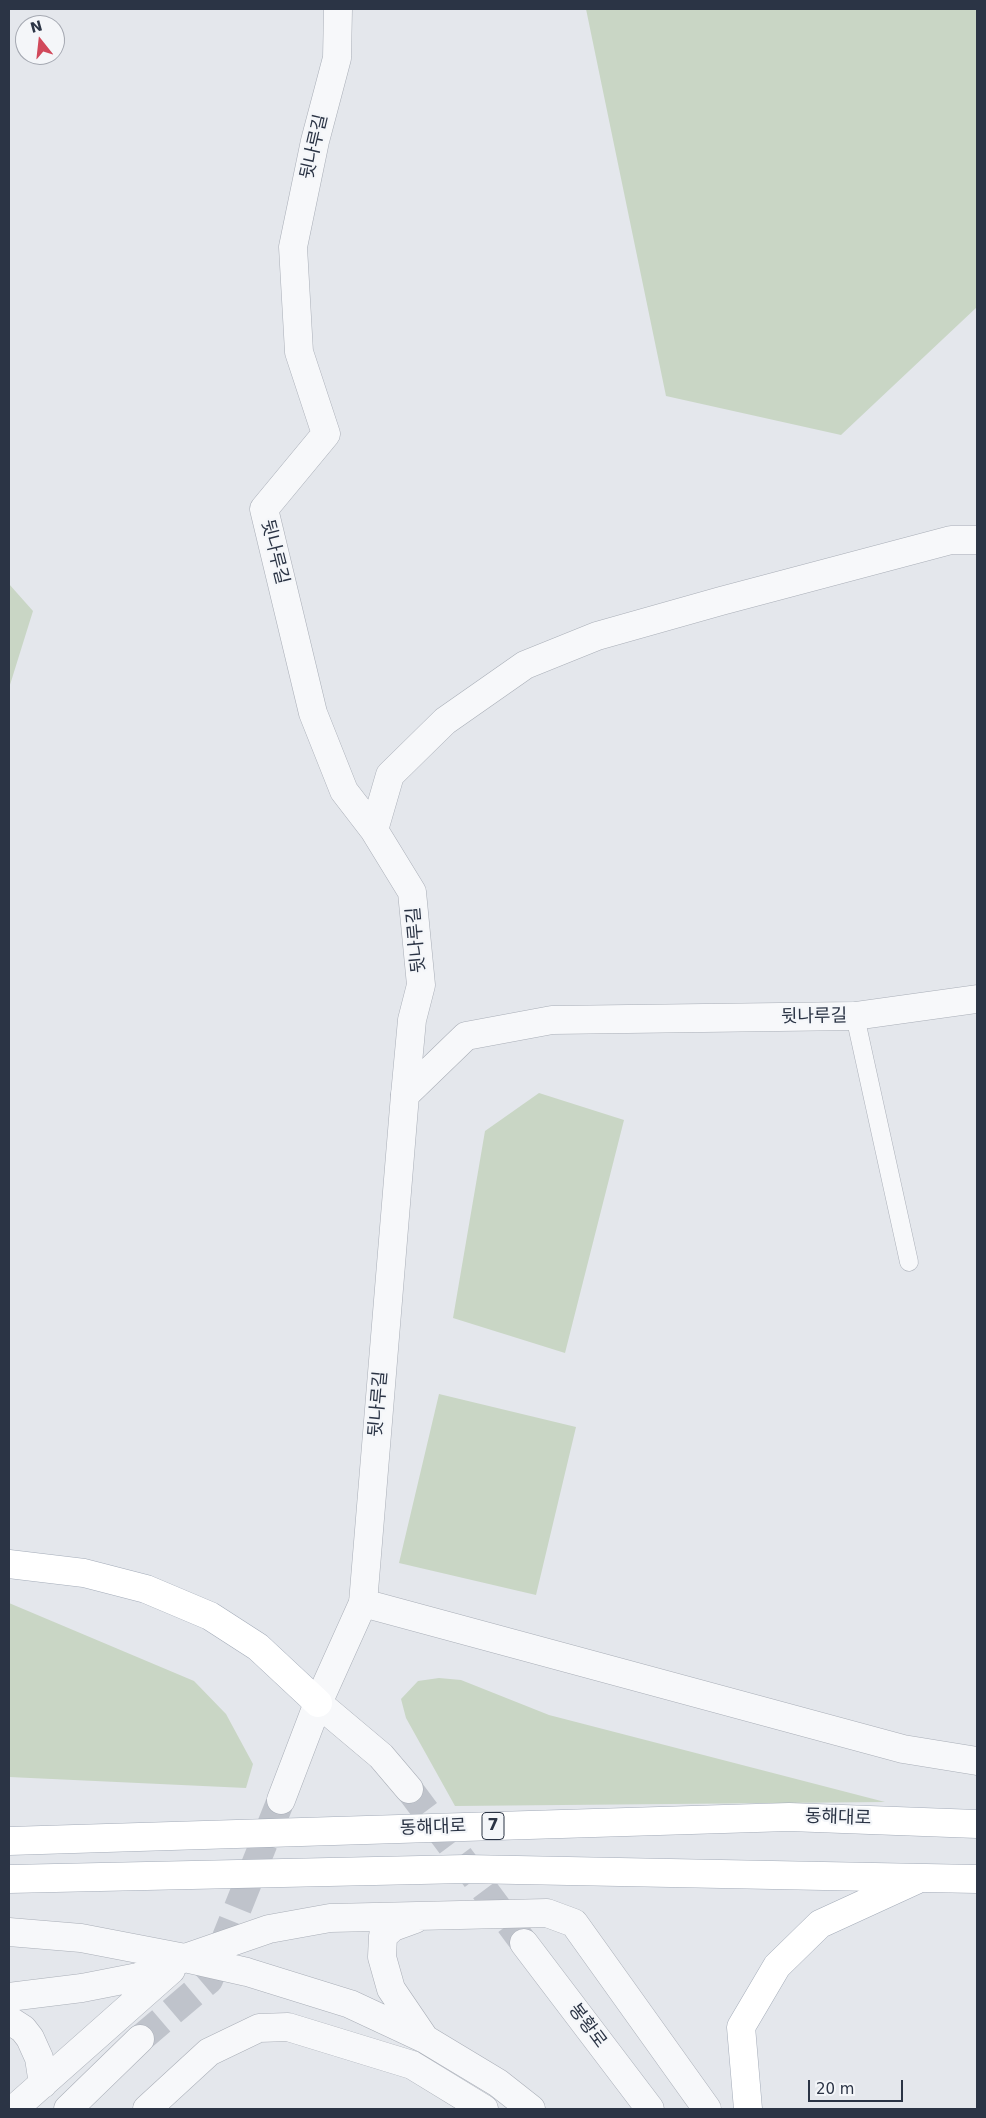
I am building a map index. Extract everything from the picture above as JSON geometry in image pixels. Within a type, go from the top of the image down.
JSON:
[{"type":"main road","points":[[9,1564],[84,1573],[146,1589],[210,1616],[258,1647],[318,1703]]},
{"type":"main road","points":[[9,1574],[54,1579],[129,1599],[209,1635],[318,1703]]},
{"type":"main road","name":"동해대로","points":[[9,1842],[789,1816],[977,1824]]},
{"type":"main road","points":[[9,1831],[85,1840]]},
{"type":"main road","points":[[9,1879],[466,1869],[977,1879]]},
{"type":"main road","points":[[748,2109],[742,2027],[777,1966],[820,1924],[924,1877]]},
{"type":"street","name":"뒷나루길","points":[[281,1800],[318,1703],[363,1604],[412,1020],[421,985],[412,892],[374,830],[344,791],[313,713],[264,509],[326,434],[299,352],[293,247],[315,141],[337,58],[338,9]]},
{"type":"street","points":[[374,830],[390,775],[445,721],[525,665],[597,636],[711,603],[951,540],[977,540]]},
{"type":"street","name":"뒷나루길","points":[[405,1095],[466,1036],[552,1020],[855,1016],[977,999]]},
{"type":"street","points":[[363,1604],[903,1749],[977,1761]]},
{"type":"street","points":[[318,1703],[381,1756],[409,1790]]},
{"type":"street","points":[[9,1997],[82,1988],[138,1977],[185,1958],[269,1929],[322,1919],[547,1914],[574,1923],[707,2109]]},
{"type":"street","points":[[419,1917],[393,1927],[383,1936],[382,1958],[391,1989],[425,2039]]},
{"type":"street","points":[[9,1932],[81,1938],[185,1958],[247,1972],[350,2004],[425,2039],[498,2083],[531,2109]]},
{"type":"street","name":"봉황로","points":[[524,1943],[650,2109]]},
{"type":"street","points":[[14,2109],[185,1958]]},
{"type":"street","points":[[9,2020],[23,2029],[30,2038],[38,2058],[43,2084]]},
{"type":"street","points":[[147,2109],[209,2052],[258,2028],[288,2027],[412,2066],[484,2109]]},
{"type":"street","points":[[68,2109],[140,2038]]},
{"type":"lane","points":[[855,1016],[910,1262]]},
{"type":"green space","points":[[586,9],[977,9],[977,307],[841,435],[666,396]]},
{"type":"green space","points":[[9,584],[33,611],[9,688]]},
{"type":"green space","points":[[539,1093],[624,1120],[565,1353],[453,1318],[485,1131]]},
{"type":"green space","points":[[439,1394],[576,1427],[536,1595],[399,1563]]},
{"type":"green space","points":[[9,1603],[194,1681],[226,1714],[253,1764],[246,1788],[9,1777]]},
{"type":"green space","points":[[439,1678],[461,1680],[549,1715],[885,1802],[455,1806],[406,1718],[401,1699],[418,1681]]},
{"type":"tunnel","points":[[409,1789],[524,1943]]},
{"type":"tunnel","points":[[140,2039],[209,1980],[281,1800]]}]
